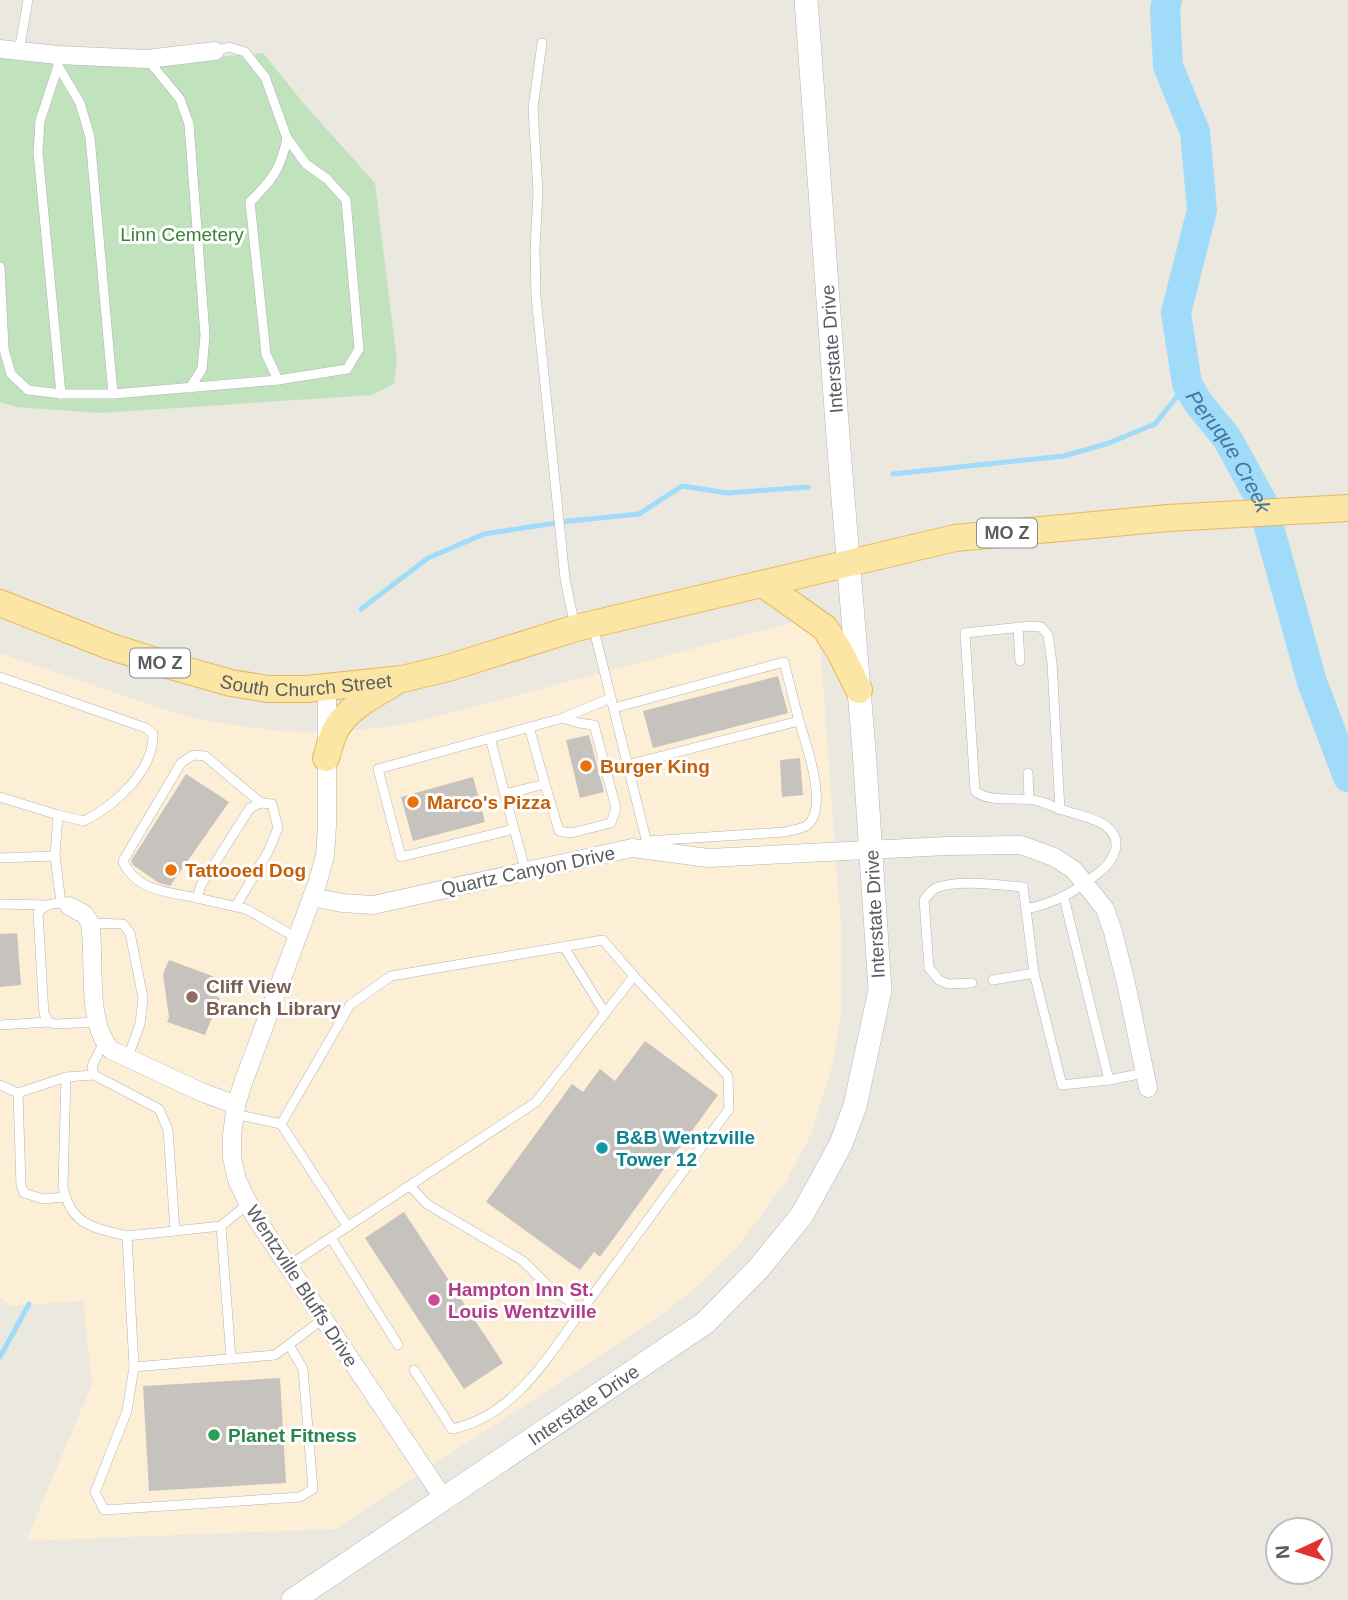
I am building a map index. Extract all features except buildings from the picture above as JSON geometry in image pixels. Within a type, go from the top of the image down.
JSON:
[{"type":"main road","name":"Interstate Drive","points":[[293,1600],[705,1324],[759,1268],[802,1215],[841,1144],[855,1106],[880,990],[872,850],[806,0]]},
{"type":"main road","name":"MO Z","points":[[584,626],[955,538],[1168,518],[1348,508]]},
{"type":"main road","points":[[763,584],[825,628],[859,690]]},
{"type":"main road","name":"South Church Street","points":[[0,603],[109,646],[231,683],[307,690],[402,678],[447,668],[584,626]]},
{"type":"main road","points":[[326,758],[336,729],[347,715],[364,701],[402,678]]},
{"type":"street","points":[[0,49],[58,61],[147,59],[215,51]]},
{"type":"street","name":"Wentzville Bluffs Drive","points":[[327,687],[325,856],[243,1083],[232,1135],[232,1158],[237,1180],[248,1205],[444,1499]]},
{"type":"street","name":"Quartz Canyon Drive","points":[[312,897],[342,904],[373,905],[648,846],[708,858],[1021,845],[1054,857],[1074,870],[1105,909],[1113,932],[1146,1081]]},
{"type":"street","points":[[65,904],[84,914],[90,923],[98,1022],[104,1042],[111,1050],[236,1110]]},
{"type":"lane","points":[[19,51],[28,0]]},
{"type":"lane","points":[[542,43],[533,108],[538,192],[536,297],[565,579],[611,698],[648,846],[785,832],[806,826],[816,813],[811,757],[784,662],[614,708]]},
{"type":"lane","points":[[0,267],[4,349],[10,374],[28,390],[61,394],[113,394],[278,380],[346,369],[359,349],[346,200],[327,179],[306,164],[287,138],[265,77],[244,52],[229,47],[215,51]]},
{"type":"lane","points":[[147,59],[180,99],[189,124],[205,335],[202,369],[190,388]]},
{"type":"lane","points":[[58,61],[80,103],[90,137],[113,394]]},
{"type":"lane","points":[[58,61],[40,121],[38,152],[61,394]]},
{"type":"lane","points":[[278,380],[266,354],[250,202],[274,178],[283,159],[287,138]]},
{"type":"lane","points":[[1018,627],[1020,661]]},
{"type":"lane","points":[[1026,909],[1064,898],[1086,883],[1109,864],[1115,853],[1116,839],[1111,829],[1095,820],[1060,810],[1041,801],[991,798],[975,791],[965,633],[1041,627],[1048,635],[1060,810]]},
{"type":"lane","points":[[0,677],[146,728],[153,734],[153,748],[134,781],[106,810],[84,821],[0,797]]},
{"type":"lane","points":[[514,829],[401,857],[378,769],[563,718],[611,698]]},
{"type":"lane","points":[[529,727],[559,831],[571,833],[611,823],[615,808],[594,725],[563,718]]},
{"type":"lane","points":[[628,765],[799,721]]},
{"type":"lane","points":[[490,738],[526,872]]},
{"type":"lane","points":[[261,803],[205,756],[193,755],[185,761],[122,861],[127,873],[147,887],[246,909],[297,938]]},
{"type":"lane","points":[[1028,773],[1029,799]]},
{"type":"lane","points":[[505,794],[545,784]]},
{"type":"lane","points":[[197,898],[201,885],[250,808],[261,803],[272,804],[278,828],[269,850],[236,906]]},
{"type":"lane","points":[[0,904],[65,904],[55,856],[58,815]]},
{"type":"lane","points":[[0,858],[55,856]]},
{"type":"lane","points":[[972,983],[948,984],[939,980],[929,968],[925,900],[933,889],[946,885],[1023,887],[1034,973],[1062,1085],[1109,1080],[1146,1081]]},
{"type":"lane","points":[[1064,898],[1109,1080]]},
{"type":"lane","points":[[47,905],[38,913],[37,920],[44,1014],[49,1022]]},
{"type":"lane","points":[[90,923],[123,923],[130,933],[143,998],[140,1024],[128,1057]]},
{"type":"lane","points":[[281,1124],[350,1005],[391,976],[603,940],[728,1076],[729,1109],[582,1310],[513,1399],[472,1425],[452,1429],[414,1370]]},
{"type":"lane","points":[[564,947],[605,1013]]},
{"type":"lane","points":[[993,980],[1034,973]]},
{"type":"lane","points":[[288,1266],[537,1102],[634,976]]},
{"type":"lane","points":[[0,1025],[98,1022]]},
{"type":"lane","points":[[94,1076],[92,1066],[104,1042]]},
{"type":"lane","points":[[0,1085],[19,1093],[66,1077],[94,1076],[159,1109],[168,1130],[175,1231]]},
{"type":"lane","points":[[66,1077],[63,1186],[65,1197],[81,1222],[100,1230],[127,1236],[221,1226],[248,1205]]},
{"type":"lane","points":[[19,1093],[23,1193],[43,1199],[65,1197]]},
{"type":"lane","points":[[236,1110],[281,1124],[348,1227]]},
{"type":"lane","points":[[410,1186],[427,1204],[523,1261],[549,1287],[582,1310]]},
{"type":"lane","points":[[221,1226],[231,1359]]},
{"type":"lane","points":[[127,1236],[135,1367],[127,1411],[95,1492],[104,1510],[300,1497],[313,1489],[303,1369],[289,1345]]},
{"type":"lane","points":[[331,1238],[398,1345]]},
{"type":"lane","points":[[135,1367],[275,1355],[323,1319]]},
{"type":"shaded area","points":[[802,620],[819,629],[842,942],[841,1014],[833,1063],[811,1134],[787,1180],[740,1244],[701,1283],[657,1318],[336,1529],[26,1541],[92,1384],[83,1301],[11,1306],[0,1298],[0,653],[156,707],[203,720],[276,731],[327,732],[415,722]]},
{"type":"green space","name":"Linn Cemetery","points":[[263,53],[305,105],[375,183],[397,362],[394,384],[372,395],[101,413],[16,407],[0,402],[0,58],[126,65]]},
{"type":"waterway","name":"Peruque Creek","points":[[1167,0],[1165,10],[1168,66],[1195,132],[1202,210],[1176,313],[1187,384],[1199,404],[1227,438],[1262,502],[1312,682],[1348,777]]},
{"type":"waterway","points":[[893,474],[1064,456],[1109,443],[1155,424],[1187,384]]},
{"type":"waterway","points":[[361,609],[428,558],[484,534],[639,514],[682,486],[728,493],[808,487]]},
{"type":"waterway","points":[[0,1357],[29,1304]]},
{"type":"place","name":"Burger King","points":[[586,766]]},
{"type":"place","name":"Marco's Pizza","points":[[413,802]]},
{"type":"place","name":"Tattooed Dog","points":[[171,870]]},
{"type":"place","name":"Cliff View Branch Library","points":[[192,997]]},
{"type":"place","name":"B&B Wentzville Tower 12","points":[[602,1148]]},
{"type":"place","name":"Hampton Inn St. Louis Wentzville","points":[[434,1300]]},
{"type":"place","name":"Planet Fitness","points":[[214,1435]]}]
